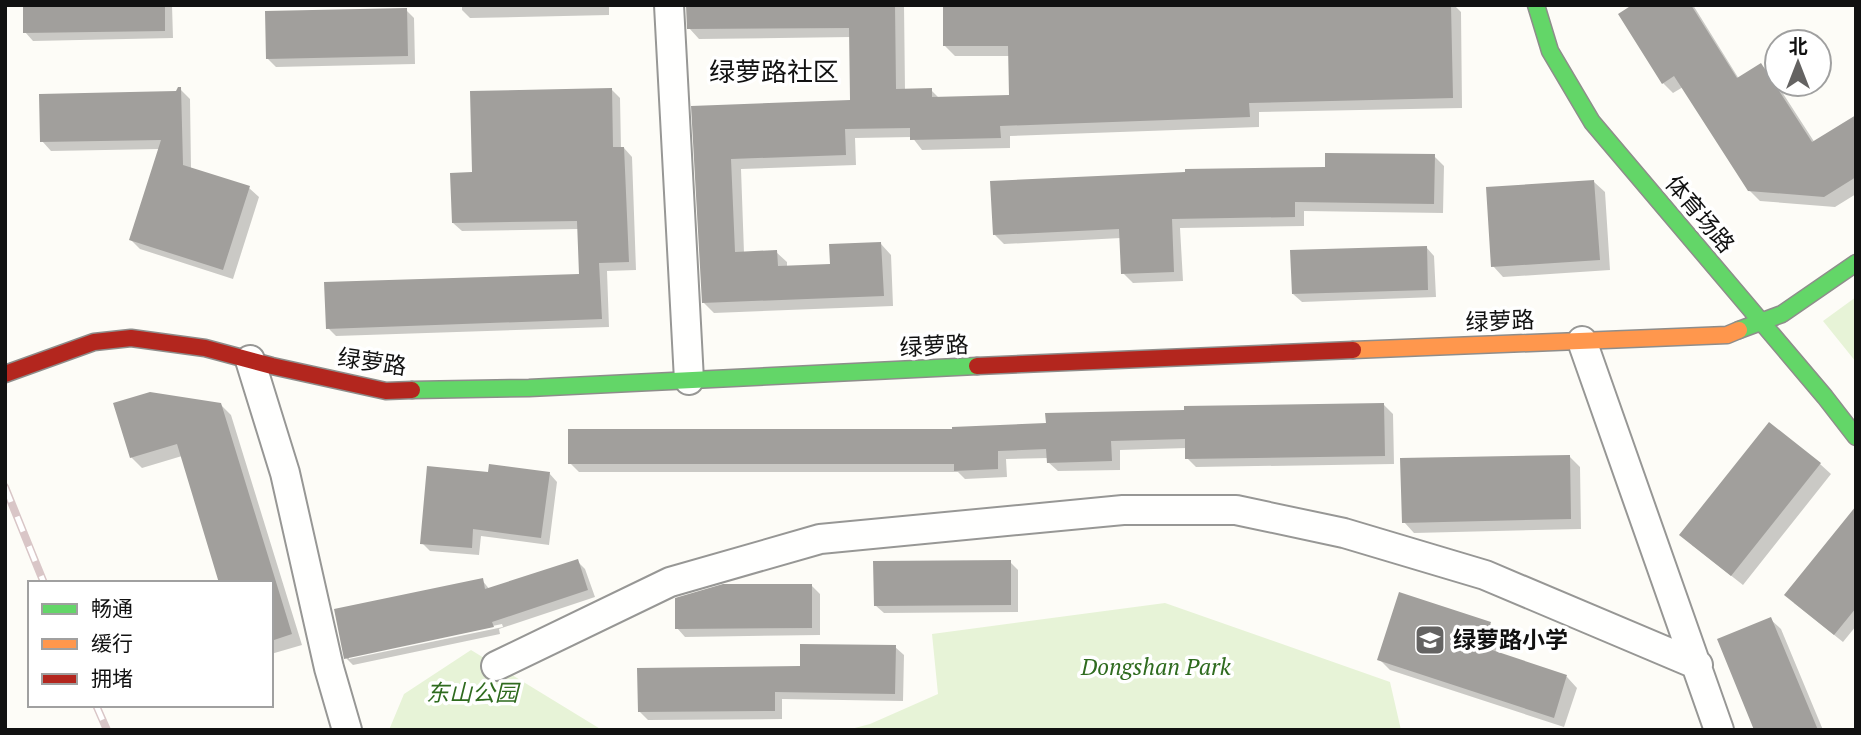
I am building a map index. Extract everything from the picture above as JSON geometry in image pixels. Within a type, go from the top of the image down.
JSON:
[{"type":"street","points":[[669,5],[689,380]]},
{"type":"street","name":"体育场路","points":[[1536,5],[1549,51],[1592,122],[1856,437]]},
{"type":"street","name":"绿萝路","points":[[5,374],[94,342],[131,338],[205,348],[386,391],[1727,335],[1782,314],[1856,262]]},
{"type":"street","points":[[1582,341],[1719,730]]},
{"type":"street","points":[[250,360],[285,473],[329,668],[347,730]]},
{"type":"street","points":[[1823,370],[1856,414]]},
{"type":"street","points":[[496,666],[670,582],[820,539],[1123,510],[1236,510],[1344,533],[1485,575],[1698,665]]},
{"type":"green space","points":[[1856,297],[1856,362],[1823,321]]},
{"type":"green space","name":"Dongshan Park","points":[[1165,603],[1390,682],[1401,730],[847,730],[870,724],[938,694],[932,634]]},
{"type":"green space","name":"东山公园","points":[[471,650],[602,730],[389,730],[404,694]]},
{"type":"building","points":[[23,5],[165,5],[165,31],[23,33]]},
{"type":"building","points":[[686,5],[895,5],[896,89],[932,88],[932,97],[1009,95],[1008,46],[943,46],[943,5],[1451,5],[1453,98],[1249,103],[1250,117],[1000,126],[1001,138],[910,140],[910,128],[845,129],[846,155],[731,159],[735,252],[777,250],[778,266],[830,264],[829,244],[881,242],[884,296],[702,303],[691,106],[850,100],[849,28],[687,29]]},
{"type":"building","points":[[1632,5],[1691,5],[1737,78],[1761,63],[1763,98],[1784,98],[1812,142],[1856,115],[1856,177],[1824,197],[1748,191],[1674,76],[1662,84],[1618,14]]},
{"type":"building","points":[[407,8],[408,56],[266,59],[265,11]]},
{"type":"building","points":[[181,87],[183,165],[250,186],[223,270],[129,240],[161,140],[40,142],[39,94],[176,91]]},
{"type":"building","points":[[612,88],[613,147],[624,147],[629,262],[599,263],[602,319],[326,329],[324,282],[579,274],[577,221],[452,223],[450,173],[472,172],[470,91]]},
{"type":"building","points":[[1325,153],[1435,154],[1434,204],[1295,202],[1295,217],[1172,219],[1174,272],[1121,274],[1119,229],[993,235],[990,181],[1185,172],[1185,169],[1325,167]]},
{"type":"building","points":[[1594,180],[1600,260],[1491,267],[1486,187]]},
{"type":"building","points":[[1427,246],[1428,290],[1292,294],[1290,250]]},
{"type":"building","points":[[150,392],[221,403],[292,634],[273,640],[273,581],[218,581],[177,444],[130,458],[113,403]]},
{"type":"building","points":[[1384,403],[1385,456],[1185,459],[1185,439],[1111,441],[1112,461],[1047,463],[1046,449],[998,451],[998,469],[954,471],[954,464],[568,464],[568,429],[952,429],[1046,423],[1045,413],[1184,410],[1184,406]]},
{"type":"building","points":[[1769,422],[1821,463],[1731,576],[1679,535]]},
{"type":"building","points":[[1570,455],[1571,519],[1402,523],[1400,458]]},
{"type":"building","points":[[489,464],[550,472],[541,538],[473,529],[472,548],[420,544],[427,466],[488,472]]},
{"type":"building","points":[[1856,506],[1856,608],[1834,635],[1784,595]]},
{"type":"building","points":[[578,559],[588,590],[492,622],[494,627],[344,659],[334,609],[483,578],[485,589]]},
{"type":"building","points":[[1011,560],[1011,605],[874,606],[873,561]]},
{"type":"building","points":[[723,584],[812,584],[812,628],[675,629],[675,598]]},
{"type":"building","points":[[1399,592],[1491,622],[1483,647],[1567,675],[1554,718],[1377,660]]},
{"type":"building","points":[[1771,617],[1818,730],[1754,730],[1717,639]]},
{"type":"building","points":[[800,644],[896,645],[895,694],[775,692],[775,711],[638,712],[637,668],[800,666]]},
{"type":"railway","points":[[5,487],[43,581]]},
{"type":"railway","points":[[97,707],[107,730]]},
{"type":"traffic: fast","points":[[1536,5],[1550,51],[1592,122],[1856,437]]},
{"type":"traffic: fast","points":[[1739,330],[1782,314],[1856,263]]},
{"type":"traffic: fast","points":[[412,390],[529,388],[977,366]]},
{"type":"traffic: slow","points":[[1353,350],[1727,335],[1739,330]]},
{"type":"traffic: jam","points":[[5,374],[94,342],[131,338],[205,348],[386,391],[412,390]]},
{"type":"traffic: jam","points":[[977,366],[1353,350]]},
{"type":"place","name":"绿萝路小学","points":[[1430,640]]},
{"type":"district","name":"绿萝路社区","points":[[774,72]]}]
